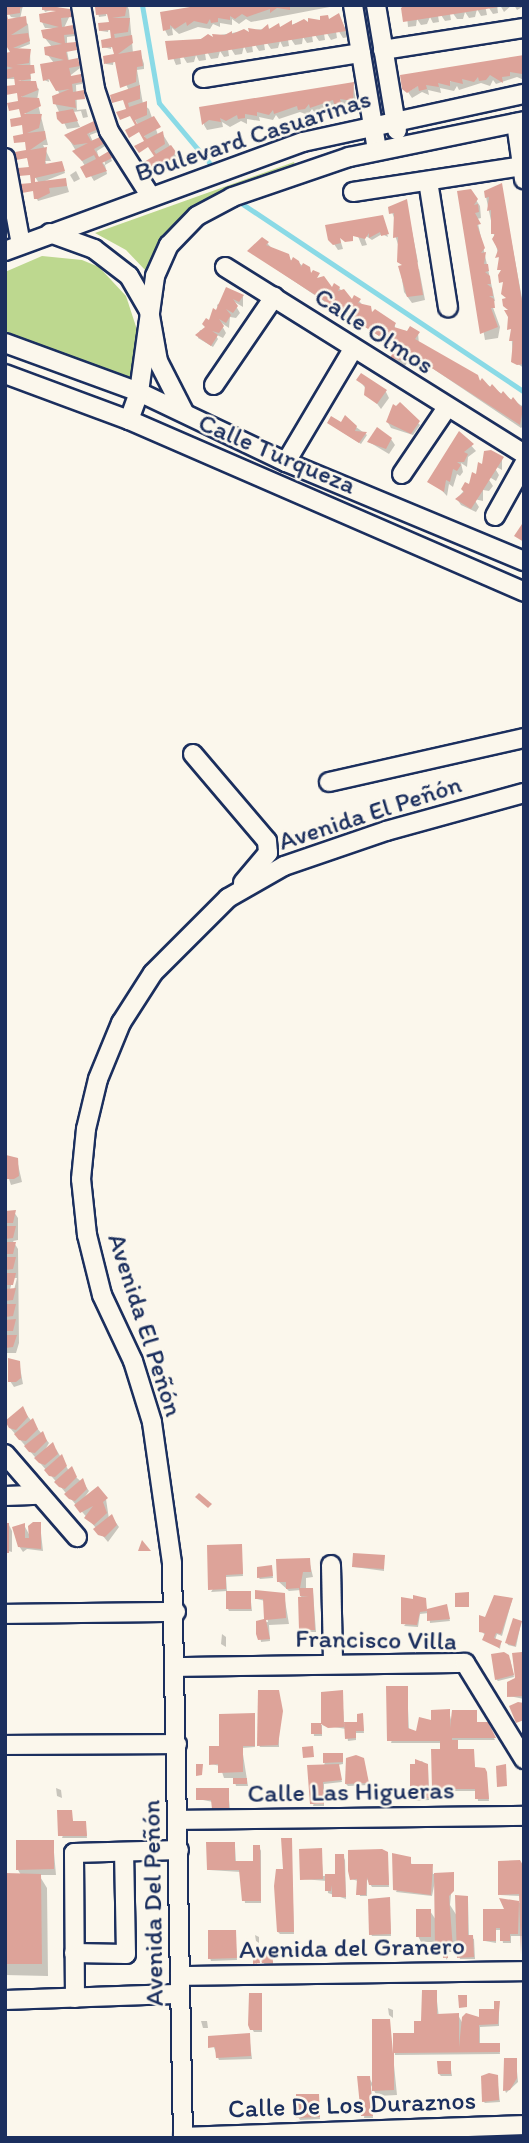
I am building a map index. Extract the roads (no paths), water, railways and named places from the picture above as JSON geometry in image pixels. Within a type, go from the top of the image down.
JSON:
[{"type":"street","points":[[82,5],[95,89],[109,131],[149,195]]},
{"type":"street","points":[[353,5],[370,124],[377,150]]},
{"type":"street","points":[[376,5],[400,144]]},
{"type":"street","points":[[383,50],[524,28]]},
{"type":"street","points":[[203,78],[361,53]]},
{"type":"street","name":"Boulevard Casuarinas","points":[[13,247],[149,195],[303,142],[370,124],[524,94]]},
{"type":"street","points":[[353,192],[428,181],[523,172],[520,122]]},
{"type":"street","name":"Boulevard Casuarinas","points":[[129,420],[139,392],[149,310],[162,258],[186,225],[232,197],[312,169],[400,144],[520,122]]},
{"type":"street","points":[[303,142],[312,169]]},
{"type":"street","points":[[5,158],[13,247]]},
{"type":"street","points":[[428,181],[448,307]]},
{"type":"street","points":[[50,233],[108,257],[129,276],[149,310],[158,361],[184,412]]},
{"type":"street","name":"Calle Olmos","points":[[225,267],[446,409],[524,454]]},
{"type":"street","name":"Calle Olmos","points":[[214,385],[274,297]]},
{"type":"street","name":"Calle Turqueza","points":[[5,343],[139,392],[286,462],[524,561]]},
{"type":"street","points":[[286,462],[354,349]]},
{"type":"street","name":"Calle Turqueza","points":[[5,374],[129,420],[524,592]]},
{"type":"street","name":"Calle Olmos","points":[[402,474],[446,409]]},
{"type":"street","points":[[495,516],[524,464]]},
{"type":"street","points":[[329,782],[524,737]]},
{"type":"street","points":[[193,754],[267,841],[268,853],[229,898]]},
{"type":"street","name":"Avenida El Peñón","points":[[177,1667],[176,1612],[152,1422],[134,1362],[102,1295],[87,1235],[81,1179],[86,1129],[98,1079],[121,1023],[153,973],[229,898],[284,866],[386,831],[524,793]]},
{"type":"street","points":[[5,1454],[77,1537]]},
{"type":"street","points":[[5,1496],[39,1495]]},
{"type":"street","points":[[331,1565],[333,1663]]},
{"type":"street","points":[[5,1614],[176,1612]]},
{"type":"street","name":"Francisco Villa","points":[[177,1667],[465,1663],[524,1759]]},
{"type":"street","name":"Avenida Del Peñón","points":[[177,1667],[183,2137]]},
{"type":"street","points":[[5,1745],[177,1744]]},
{"type":"street","name":"Calle Las Higueras","points":[[178,1820],[524,1816]]},
{"type":"street","points":[[75,1998],[74,1853],[178,1850]]},
{"type":"street","points":[[74,1953],[126,1954],[124,1853]]},
{"type":"street","name":"Avenida del Granero","points":[[5,2000],[75,1998],[180,1985],[524,1971]]},
{"type":"street","name":"Calle De Los Duraznos","points":[[183,2137],[524,2125]]},
{"type":"waterway","points":[[142,5],[159,103],[216,171]]},
{"type":"waterway","points":[[235,199],[524,392]]}]
